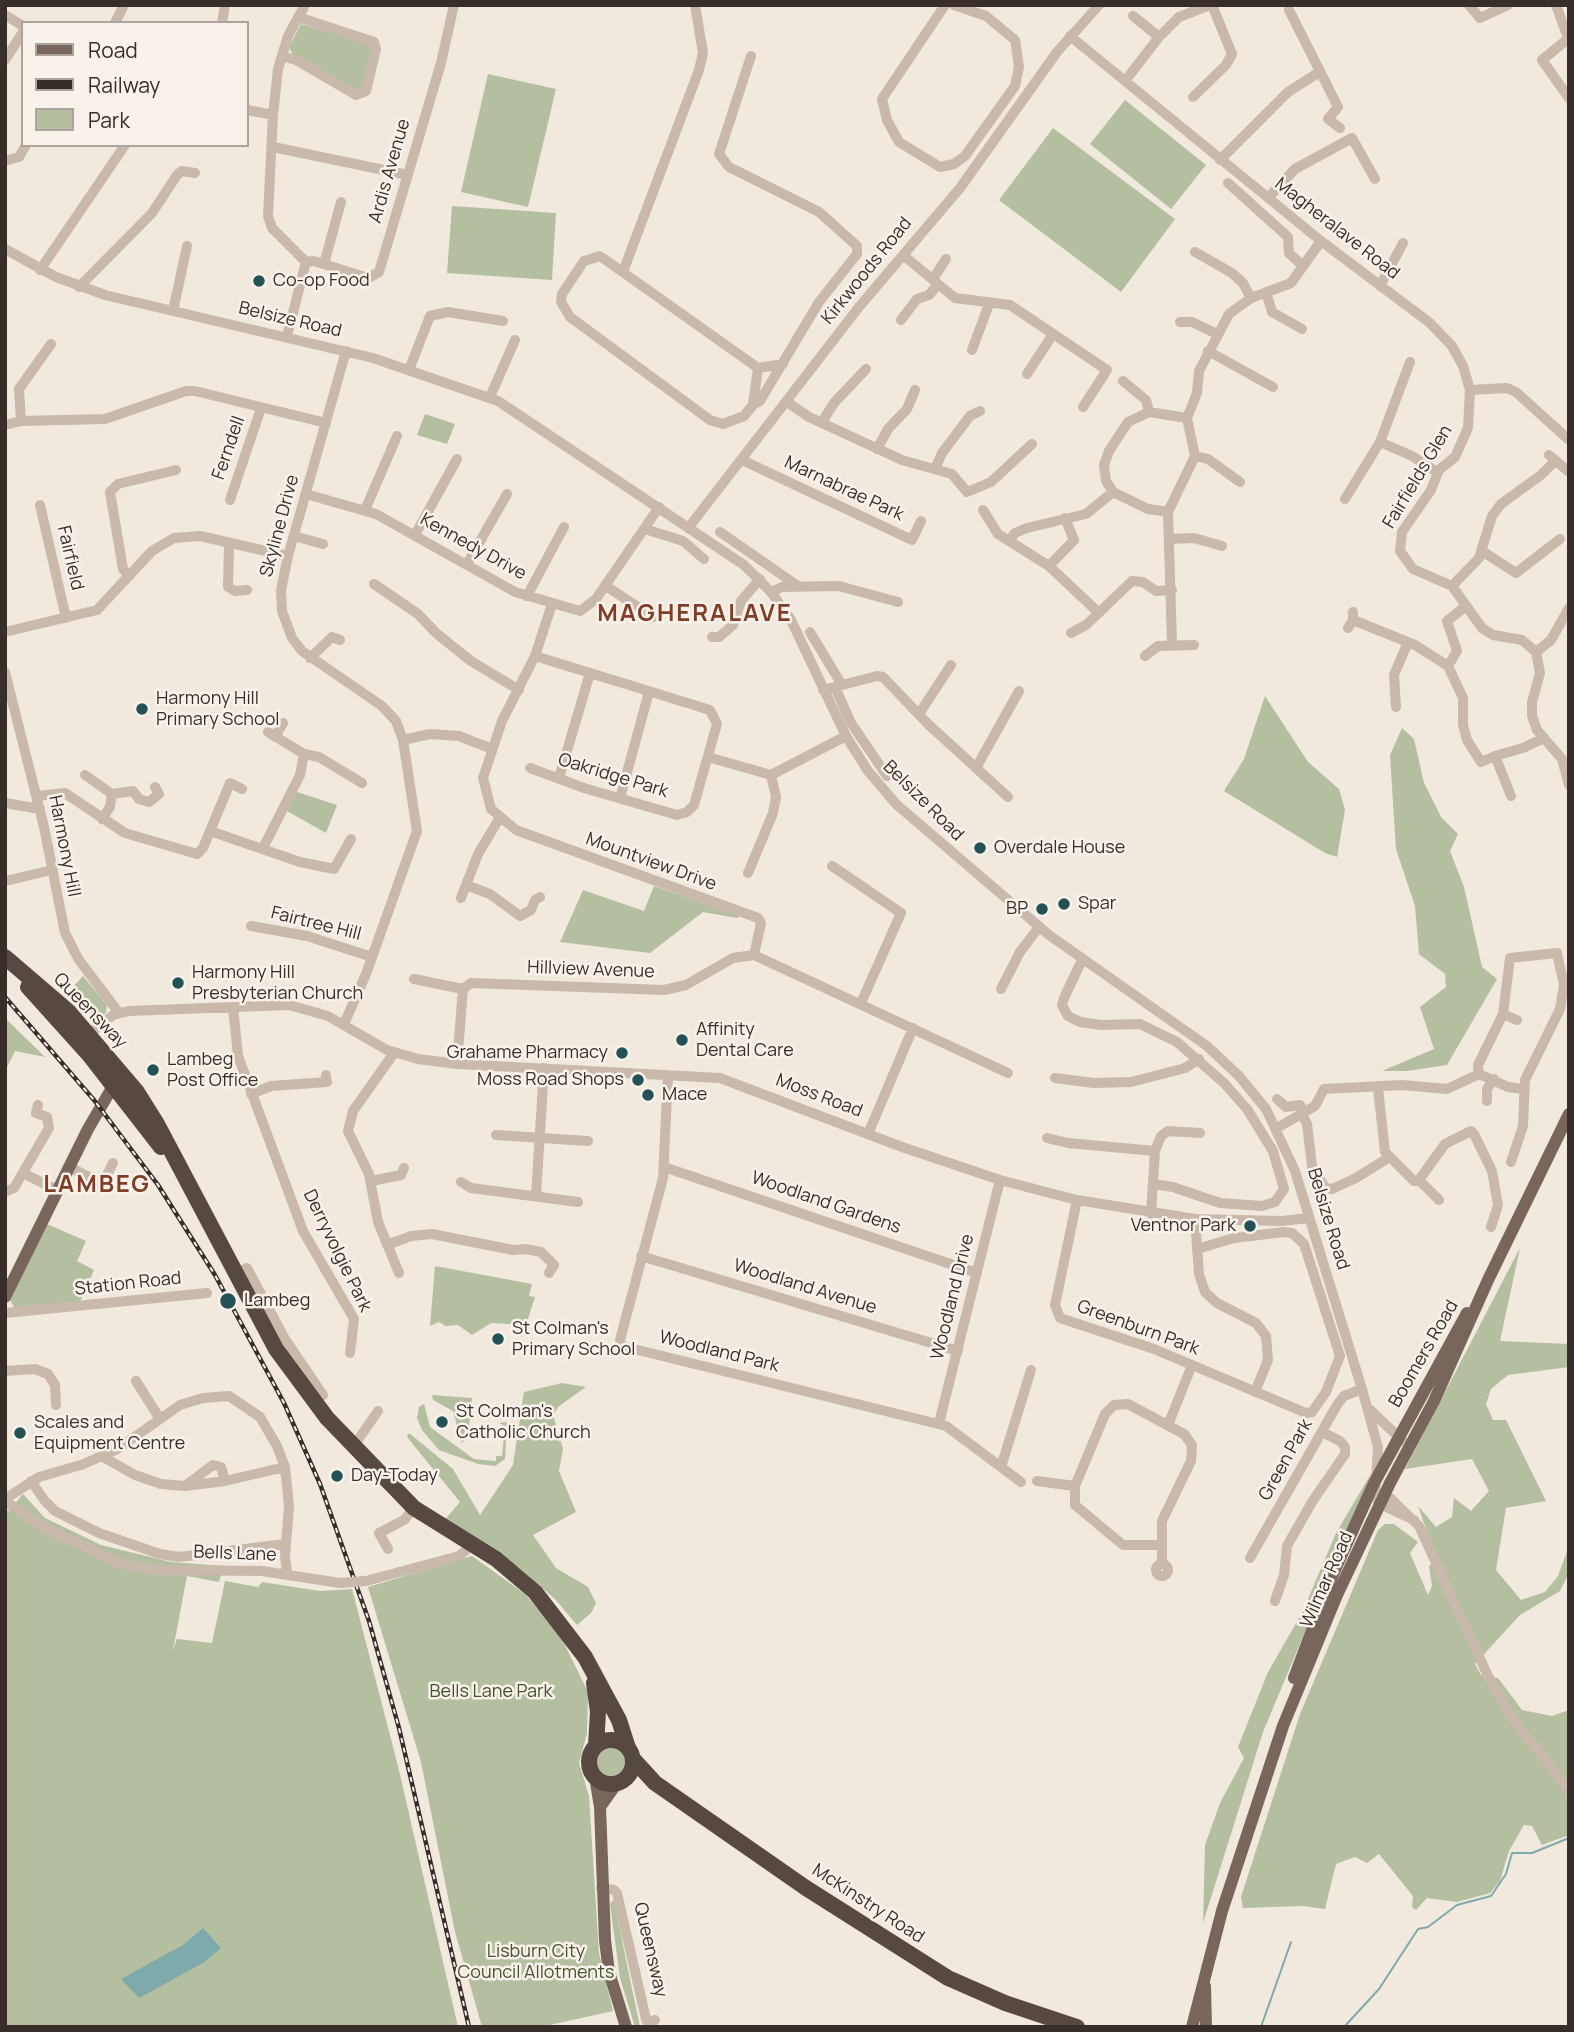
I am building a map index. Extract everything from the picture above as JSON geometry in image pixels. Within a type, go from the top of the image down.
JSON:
[{"type":"highway","name":"Queensway","points":[[5,957],[84,1038],[120,1084],[180,1171],[276,1349],[309,1386],[353,1447],[414,1508],[496,1559],[535,1592],[570,1634],[594,1674],[619,1720],[631,1753]]},
{"type":"highway","name":"Queensway","points":[[5,964],[117,1067],[120,1084]]},
{"type":"highway","name":"Queensway","points":[[594,1674],[598,1712],[596,1746]]},
{"type":"highway","points":[[609,1740],[631,1753],[633,1766],[621,1781],[605,1783],[595,1777],[589,1758],[596,1746],[609,1740]]},
{"type":"highway","name":"McKinstry Road","points":[[631,1753],[655,1783],[816,1895],[948,1978],[1005,2003],[1077,2027]]},
{"type":"highway","name":"McKinstry Road","points":[[621,1781],[655,1783]]},
{"type":"main road","points":[[5,1297],[103,1100],[120,1084]]},
{"type":"main road","name":"Boomers Road","points":[[1401,1443],[1488,1280],[1569,1114]]},
{"type":"main road","name":"Boomers Road","points":[[1401,1443],[1449,1368],[1488,1280]]},
{"type":"main road","name":"Wilmar Road","points":[[1283,1727],[1292,1685],[1319,1611],[1374,1483],[1401,1443]]},
{"type":"main road","name":"Wilmar Road","points":[[1194,2026],[1222,1911],[1283,1727],[1401,1443]]},
{"type":"main road","points":[[1319,1611],[1380,1498]]},
{"type":"main road","name":"Queensway","points":[[595,1777],[600,1807],[601,1888],[610,1972],[626,2027]]},
{"type":"main road","points":[[600,1807],[621,1781]]},
{"type":"main road","name":"Wilmar Road","points":[[1206,1968],[1206,2027]]},
{"type":"main road","points":[[1194,2026],[1205,1997]]},
{"type":"street","points":[[117,21],[124,5]]},
{"type":"street","points":[[287,336],[306,262],[272,228],[268,216],[273,114],[282,56],[306,5]]},
{"type":"street","points":[[624,270],[699,70],[703,53],[695,5]]},
{"type":"street","points":[[945,5],[881,99],[887,120],[900,142],[940,167],[954,164],[965,156],[1015,86],[1019,67],[1015,40],[986,16],[954,5]]},
{"type":"street","name":"Kirkwoods Road","points":[[689,527],[903,255],[960,188],[1070,36],[1099,5]]},
{"type":"street","points":[[1125,81],[1158,37],[1179,17],[1211,5],[1232,54],[1226,65],[1193,97]]},
{"type":"street","points":[[1469,5],[1480,18],[1508,5]]},
{"type":"street","points":[[1556,5],[1569,38],[1542,60],[1569,98]]},
{"type":"street","name":"Ardis Avenue","points":[[306,262],[324,264],[368,278],[379,272],[453,6]]},
{"type":"street","points":[[1289,10],[1318,73],[1338,107],[1328,119],[1340,128]]},
{"type":"street","points":[[5,15],[21,25]]},
{"type":"street","points":[[1133,16],[1158,37]]},
{"type":"street","points":[[282,56],[296,60],[356,95],[366,91],[376,49],[374,42],[298,18]]},
{"type":"street","points":[[5,60],[21,35]]},
{"type":"street","name":"Magheralave Road","points":[[1070,36],[1321,241],[1445,336],[1458,355],[1470,390]]},
{"type":"street","points":[[751,56],[719,154],[729,167],[819,212],[857,246],[857,254],[819,302],[783,365],[760,401],[744,416],[723,424],[710,420],[570,317],[561,302],[562,294],[584,261],[600,256],[624,270],[758,368],[783,365]]},
{"type":"street","points":[[1220,160],[1288,92],[1318,73]]},
{"type":"street","points":[[248,110],[273,114]]},
{"type":"street","points":[[1268,198],[1295,169],[1352,138],[1375,179]]},
{"type":"street","points":[[5,161],[19,157],[25,147]]},
{"type":"street","points":[[40,270],[124,147]]},
{"type":"street","points":[[272,147],[408,175]]},
{"type":"street","points":[[79,287],[152,213],[177,174],[182,171],[195,173]]},
{"type":"street","points":[[1228,183],[1288,237],[1289,253],[1303,266]]},
{"type":"street","points":[[324,264],[341,202]]},
{"type":"street","points":[[1172,644],[1168,512],[1195,456],[1187,418],[1208,351],[1229,314],[1251,298],[1291,283],[1321,241]]},
{"type":"street","points":[[1380,286],[1403,243]]},
{"type":"street","points":[[173,311],[187,246]]},
{"type":"street","name":"Belsize Road","points":[[5,249],[40,270],[79,287],[346,351],[490,397],[531,421],[689,527],[760,579],[833,688],[846,736],[877,783],[904,812],[1039,927],[1224,1061],[1254,1094],[1277,1128],[1294,1171],[1362,1389],[1378,1455],[1374,1483],[1380,1498]]},
{"type":"street","points":[[1195,253],[1232,273],[1243,284],[1251,298]]},
{"type":"street","points":[[903,255],[956,298],[1010,305],[1108,370],[1083,407]]},
{"type":"street","points":[[901,320],[918,299],[929,295],[946,259]]},
{"type":"street","points":[[1266,292],[1272,312],[1301,329]]},
{"type":"street","points":[[972,351],[989,304]]},
{"type":"street","points":[[409,370],[430,316],[448,312],[503,321]]},
{"type":"street","points":[[1276,331],[1282,319]]},
{"type":"street","points":[[1180,322],[1192,322],[1217,334]]},
{"type":"street","points":[[1027,374],[1053,334]]},
{"type":"street","points":[[490,397],[515,340]]},
{"type":"street","points":[[21,421],[19,389],[51,344]]},
{"type":"street","name":"Skyline Drive","points":[[344,1024],[372,957],[417,831],[403,740],[396,721],[382,706],[310,658],[292,638],[282,611],[281,590],[288,556],[346,351]]},
{"type":"street","points":[[1208,351],[1258,372],[1273,387]]},
{"type":"street","points":[[1345,499],[1380,442],[1410,362]]},
{"type":"street","points":[[753,405],[758,368]]},
{"type":"street","points":[[821,422],[834,402],[866,369]]},
{"type":"street","points":[[1123,381],[1146,400],[1149,412]]},
{"type":"street","points":[[1470,390],[1507,388],[1516,392],[1569,440]]},
{"type":"street","points":[[877,449],[888,429],[907,409],[915,390]]},
{"type":"street","name":"Fairfields Glen","points":[[1452,586],[1408,566],[1401,557],[1399,544],[1402,532],[1431,490],[1437,472],[1455,457],[1465,438],[1471,408],[1470,390]]},
{"type":"street","points":[[5,425],[21,421],[105,419],[186,391],[326,423]]},
{"type":"street","points":[[787,402],[821,422],[902,460],[952,474],[967,492],[991,482],[1032,444]]},
{"type":"street","name":"Ferndell","points":[[230,502],[261,408]]},
{"type":"street","points":[[935,469],[942,453],[971,416],[980,411]]},
{"type":"street","points":[[1168,512],[1148,509],[1113,492],[1106,481],[1104,465],[1109,451],[1128,422],[1149,412],[1187,418]]},
{"type":"street","points":[[365,510],[397,436]]},
{"type":"street","points":[[1380,442],[1412,456],[1437,472]]},
{"type":"street","points":[[1195,456],[1208,459],[1237,477]]},
{"type":"street","points":[[1569,472],[1552,458],[1541,475],[1501,504],[1492,516],[1482,551],[1473,568],[1452,586],[1476,624],[1487,632],[1522,640],[1536,652],[1540,673],[1532,702],[1532,716],[1544,738],[1562,759],[1569,785]]},
{"type":"street","points":[[415,535],[457,459]]},
{"type":"street","name":"Marnabrae Park","points":[[742,460],[912,540],[921,521]]},
{"type":"street","points":[[129,576],[123,569],[110,492],[118,484],[176,470]]},
{"type":"street","points":[[1010,540],[1015,533],[1027,528],[1086,514],[1113,492]]},
{"type":"street","name":"Kennedy Drive","points":[[306,494],[365,510],[527,596],[572,611],[586,609],[606,586],[659,507]]},
{"type":"street","points":[[467,564],[507,494]]},
{"type":"street","name":"Fairfield","points":[[40,505],[66,618]]},
{"type":"street","points":[[982,514],[998,534],[1049,566],[1099,613]]},
{"type":"street","points":[[1049,566],[1074,540],[1065,519]]},
{"type":"street","points":[[527,596],[564,527]]},
{"type":"street","points":[[645,529],[683,541],[704,559]]},
{"type":"street","points":[[720,532],[798,586]]},
{"type":"street","points":[[5,632],[97,610],[152,551],[174,538],[200,536],[288,556]]},
{"type":"street","points":[[294,536],[323,545]]},
{"type":"street","points":[[1170,538],[1222,546]]},
{"type":"street","points":[[1482,551],[1516,573],[1561,538]]},
{"type":"street","points":[[229,544],[228,587],[235,591],[248,589]]},
{"type":"street","points":[[712,637],[719,637],[733,625],[741,601],[760,579]]},
{"type":"street","points":[[1072,619],[1075,632],[1132,581],[1143,582],[1156,591],[1172,590]]},
{"type":"street","points":[[374,584],[412,610],[471,661],[519,690]]},
{"type":"street","points":[[606,586],[653,617]]},
{"type":"street","points":[[771,592],[782,587],[839,586],[898,602]]},
{"type":"street","points":[[461,898],[478,854],[499,819],[491,809],[484,787],[492,750],[502,721],[535,656],[552,604]]},
{"type":"street","points":[[1448,666],[1457,651],[1447,621],[1466,607]]},
{"type":"street","points":[[1536,652],[1551,640],[1569,608]]},
{"type":"street","points":[[1351,620],[1408,642],[1448,666],[1463,698],[1463,725],[1467,740],[1481,762],[1544,738]]},
{"type":"street","points":[[810,632],[846,716],[887,776]]},
{"type":"street","points":[[310,658],[331,637],[340,640]]},
{"type":"street","points":[[1396,707],[1394,675],[1408,642]]},
{"type":"street","points":[[1145,656],[1158,646],[1194,645]]},
{"type":"street","points":[[535,656],[710,710],[718,724],[708,757],[771,775],[846,736]]},
{"type":"street","points":[[919,715],[951,665]]},
{"type":"street","name":"Harmony Hill","points":[[5,672],[40,809],[61,920],[71,947],[118,1013]]},
{"type":"street","points":[[559,778],[590,673]]},
{"type":"street","points":[[833,688],[877,676],[883,677],[919,715],[1008,797]]},
{"type":"street","points":[[976,768],[1019,691]]},
{"type":"street","points":[[620,798],[649,692]]},
{"type":"street","points":[[283,723],[272,734],[304,754],[319,757],[362,783]]},
{"type":"street","points":[[403,740],[430,734],[459,736],[492,750]]},
{"type":"street","points":[[263,848],[300,775],[304,754]]},
{"type":"street","points":[[1494,756],[1511,796]]},
{"type":"street","name":"Oakridge Park","points":[[530,768],[677,815],[687,812],[694,805],[708,757]]},
{"type":"street","points":[[85,775],[112,794],[133,791],[144,802],[149,802],[159,794],[155,787]]},
{"type":"street","points":[[748,873],[773,813],[776,797],[771,775]]},
{"type":"street","points":[[37,796],[65,793],[103,819],[143,840],[197,854],[203,848],[230,783],[242,789]]},
{"type":"street","points":[[103,819],[110,807],[112,794]]},
{"type":"street","points":[[5,803],[40,809]]},
{"type":"street","name":"Mountview Drive","points":[[499,819],[516,830],[758,918],[761,923],[754,954]]},
{"type":"street","points":[[210,831],[334,869],[350,841],[337,838]]},
{"type":"street","points":[[832,866],[901,913],[860,1003]]},
{"type":"street","points":[[5,881],[52,870]]},
{"type":"street","points":[[466,885],[490,894],[520,916],[531,910],[535,900],[540,897]]},
{"type":"street","name":"Fairtree Hill","points":[[251,926],[307,936],[372,957]]},
{"type":"street","points":[[1001,989],[1020,952],[1039,927]]},
{"type":"street","points":[[1479,1074],[1478,1065],[1503,1014],[1510,958],[1554,951],[1560,957],[1564,985],[1552,1030],[1525,1080],[1523,1126],[1511,1162]]},
{"type":"street","points":[[754,954],[1008,1073]]},
{"type":"street","name":"Hillview Avenue","points":[[414,979],[463,989],[471,983],[664,990],[686,985],[733,958],[754,954]]},
{"type":"street","points":[[1082,960],[1062,1005],[1068,1016],[1080,1022],[1140,1024],[1155,1029],[1199,1059],[1247,1109],[1266,1137],[1283,1180],[1282,1196],[1262,1206],[1220,1203],[1173,1186],[1153,1184]]},
{"type":"street","points":[[457,1064],[463,989]]},
{"type":"street","name":"Moss Road","points":[[118,1013],[289,1005],[314,1011],[344,1024],[394,1053],[457,1064],[729,1080],[868,1134],[1000,1180],[1077,1200],[1195,1219],[1282,1221],[1308,1218]]},
{"type":"street","name":"Derryvolgie Park","points":[[233,1007],[238,1056],[303,1231],[354,1319],[349,1348]]},
{"type":"street","points":[[84,1038],[118,1013]]},
{"type":"street","points":[[1503,1014],[1517,1020]]},
{"type":"street","points":[[868,1134],[913,1028]]},
{"type":"street","points":[[394,1053],[350,1118],[350,1139],[371,1181],[374,1206],[400,1275]]},
{"type":"street","points":[[1055,1078],[1131,1082],[1185,1068],[1199,1059]]},
{"type":"street","points":[[536,1196],[544,1068]]},
{"type":"street","points":[[1277,1128],[1315,1106],[1324,1089],[1402,1085],[1447,1089],[1479,1074],[1508,1087],[1524,1089]]},
{"type":"street","points":[[251,1094],[271,1086],[327,1082],[326,1075]]},
{"type":"street","name":"Woodland Park","points":[[668,1075],[664,1167],[620,1340],[622,1346],[939,1423],[1021,1482]]},
{"type":"street","points":[[1487,1101],[1488,1089],[1494,1079]]},
{"type":"street","points":[[1378,1088],[1388,1158],[1414,1181],[1419,1180],[1439,1200]]},
{"type":"street","points":[[1277,1099],[1286,1108],[1300,1105],[1307,1124],[1312,1166],[1325,1188],[1332,1189],[1356,1178],[1388,1158]]},
{"type":"street","points":[[5,1192],[14,1188],[31,1153],[49,1128],[47,1117],[36,1113],[38,1105]]},
{"type":"street","points":[[1152,1214],[1155,1151],[1161,1136],[1168,1131],[1200,1133]]},
{"type":"street","points":[[1419,1180],[1445,1144],[1471,1131],[1498,1205],[1491,1227]]},
{"type":"street","points":[[496,1135],[588,1141]]},
{"type":"street","points":[[1047,1138],[1068,1143],[1155,1151]]},
{"type":"street","points":[[69,1167],[101,1187],[113,1163]]},
{"type":"street","name":"Woodland Gardens","points":[[664,1167],[977,1273]]},
{"type":"street","points":[[371,1181],[401,1175],[404,1168]]},
{"type":"street","points":[[23,1173],[57,1190]]},
{"type":"street","name":"Woodland Drive","points":[[939,1423],[1000,1180]]},
{"type":"street","points":[[461,1182],[471,1188],[578,1202]]},
{"type":"street","name":"Greenburn Park","points":[[1077,1200],[1055,1305],[1056,1314],[1065,1321],[1192,1365],[1306,1413],[1316,1409],[1340,1356],[1304,1244],[1292,1233],[1284,1232],[1234,1238],[1197,1249]]},
{"type":"street","points":[[1195,1219],[1199,1274],[1205,1292],[1217,1303],[1256,1323],[1266,1336],[1268,1360],[1255,1392]]},
{"type":"street","points":[[387,1245],[411,1236],[432,1234],[465,1245],[541,1252],[554,1265],[549,1273]]},
{"type":"street","name":"Woodland Avenue","points":[[641,1256],[958,1351]]},
{"type":"street","name":"Station Road","points":[[5,1313],[206,1293]]},
{"type":"street","points":[[1168,1425],[1192,1365]]},
{"type":"street","points":[[5,1371],[35,1369],[48,1374],[55,1385],[56,1405]]},
{"type":"street","points":[[1001,1467],[1031,1370]]},
{"type":"street","points":[[136,1381],[160,1419]]},
{"type":"street","name":"Queensway","points":[[309,1386],[323,1395]]},
{"type":"street","name":"Green Park","points":[[1250,1558],[1340,1400],[1362,1389]]},
{"type":"street","points":[[5,1500],[32,1480],[103,1457],[189,1401],[229,1396],[260,1417],[277,1446],[285,1467],[289,1506],[286,1544],[289,1574]]},
{"type":"street","points":[[1160,1545],[1123,1545],[1074,1505],[1075,1486],[1109,1408],[1128,1404],[1189,1438],[1194,1452],[1162,1521],[1162,1564]]},
{"type":"street","name":"Belsize Road","points":[[1366,1404],[1401,1443]]},
{"type":"street","points":[[353,1447],[378,1411]]},
{"type":"street","points":[[1266,1587],[1276,1596],[1284,1575],[1287,1546],[1312,1502],[1345,1454],[1345,1447],[1340,1441],[1322,1432]]},
{"type":"street","points":[[1374,1433],[1401,1443]]},
{"type":"street","points":[[103,1457],[135,1475],[161,1484],[185,1486],[225,1481],[285,1467]]},
{"type":"street","points":[[185,1486],[213,1465],[221,1467],[225,1481]]},
{"type":"street","points":[[32,1480],[45,1502],[64,1516],[99,1533],[160,1554],[179,1557],[286,1544]]},
{"type":"street","points":[[1037,1481],[1075,1486]]},
{"type":"street","points":[[1380,1498],[1414,1520],[1425,1538],[1489,1678],[1510,1715],[1569,1790]]},
{"type":"street","name":"Bells Lane","points":[[5,1500],[47,1529],[121,1564],[157,1570],[289,1574],[340,1583],[366,1581],[459,1556],[472,1545]]},
{"type":"street","points":[[388,1549],[379,1533],[404,1520],[414,1508]]},
{"type":"street","name":"Queensway","points":[[601,1888],[617,1893],[646,2019],[649,2025],[655,2020]]},
{"type":"green space","points":[[301,24],[368,42],[372,51],[363,88],[358,92],[294,57],[289,47]]},
{"type":"green space","points":[[488,74],[556,89],[528,207],[461,192]]},
{"type":"green space","points":[[1125,100],[1206,165],[1171,209],[1090,144]]},
{"type":"green space","points":[[1053,128],[1175,219],[1121,292],[999,200]]},
{"type":"green space","points":[[452,206],[556,213],[552,280],[447,273]]},
{"type":"green space","points":[[425,414],[455,424],[447,444],[417,435]]},
{"type":"green space","points":[[1265,696],[1308,762],[1339,789],[1345,810],[1337,857],[1325,853],[1224,791],[1244,759]]},
{"type":"green space","points":[[1402,728],[1414,739],[1424,783],[1441,817],[1458,834],[1450,851],[1464,887],[1482,967],[1497,979],[1447,1065],[1407,1071],[1382,1071],[1434,1049],[1420,1007],[1446,987],[1445,974],[1419,954],[1415,906],[1396,849],[1390,755]]},
{"type":"green space","points":[[297,792],[337,805],[326,833],[287,811]]},
{"type":"green space","points":[[654,886],[740,916],[737,918],[703,912],[650,953],[560,942],[583,890],[644,911]]},
{"type":"green space","points":[[83,976],[107,1005],[106,1013],[95,1019],[66,995]]},
{"type":"green space","points":[[5,1018],[45,1057],[15,1051],[5,1071]]},
{"type":"green space","points":[[47,1224],[86,1241],[77,1261],[94,1270],[80,1302],[15,1309],[10,1300]]},
{"type":"green space","points":[[1520,1248],[1500,1341],[1569,1344],[1569,1367],[1508,1375],[1491,1389],[1486,1404],[1493,1420],[1506,1420],[1546,1501],[1506,1508],[1496,1570],[1521,1600],[1545,1592],[1558,1576],[1569,1546],[1569,1573],[1560,1591],[1520,1615],[1475,1664],[1481,1675],[1498,1678],[1522,1710],[1552,1716],[1569,1710],[1569,1835],[1542,1845],[1532,1826],[1524,1825],[1509,1851],[1500,1881],[1490,1893],[1457,1902],[1427,1898],[1416,1910],[1412,1907],[1413,1896],[1379,1854],[1367,1863],[1355,1857],[1336,1864],[1325,1909],[1302,1906],[1243,1908],[1241,1897],[1300,1714],[1378,1530],[1385,1524],[1394,1524],[1418,1542],[1410,1553],[1428,1595],[1432,1586],[1429,1566],[1436,1558],[1418,1506],[1436,1527],[1452,1517],[1454,1498],[1471,1511],[1489,1491],[1472,1459],[1405,1469]]},
{"type":"green space","points":[[435,1266],[532,1284],[529,1296],[535,1297],[526,1325],[491,1323],[472,1335],[458,1325],[446,1326],[439,1322],[430,1326]]},
{"type":"green space","points":[[562,1383],[586,1387],[559,1406],[553,1415],[563,1449],[559,1471],[576,1512],[533,1535],[556,1568],[588,1587],[596,1603],[591,1613],[577,1625],[555,1599],[519,1568],[442,1523],[460,1502],[407,1437],[409,1433],[453,1469],[480,1515],[513,1465],[524,1392]]},
{"type":"green space","points":[[432,1395],[472,1398],[468,1436],[462,1443],[453,1411],[433,1400]]},
{"type":"green space","points":[[424,1404],[430,1427],[474,1459],[496,1461],[496,1456],[502,1456],[505,1426],[499,1423],[507,1422],[505,1459],[495,1466],[478,1464],[439,1450],[422,1430],[417,1418],[419,1407]]},
{"type":"green space","points":[[1372,1472],[1263,1732],[1203,1923],[1205,1845],[1220,1803],[1244,1758],[1238,1747],[1268,1672],[1302,1613],[1336,1533]]},
{"type":"green space","points":[[23,1494],[45,1518],[101,1545],[171,1562],[224,1566],[219,1582],[187,1576],[173,1650],[177,1639],[212,1643],[225,1581],[258,1587],[262,1582],[320,1591],[352,1589],[398,1766],[458,2027],[5,2027],[5,1510],[9,1511]]},
{"type":"green space","name":"Bells Lane Park","points":[[472,1556],[525,1594],[560,1635],[588,1692],[587,1733],[579,1763],[589,1796],[599,1953],[613,2011],[541,2027],[482,2027],[455,1932],[421,1762],[368,1587]]},
{"type":"green space","points":[[611,1746],[622,1750],[626,1761],[622,1772],[611,1776],[600,1772],[596,1761],[600,1750]]},
{"type":"green space","points":[[614,1899],[640,2027],[635,2027],[620,1978],[610,1904]]},
{"type":"water","points":[[203,1928],[221,1948],[203,1963],[139,1998],[121,1979],[183,1945]]},
{"type":"waterway","points":[[1344,2027],[1379,1989],[1418,1929],[1428,1927],[1457,1905],[1491,1896],[1506,1874],[1512,1853],[1532,1853],[1569,1838]]},
{"type":"waterway","points":[[1261,2027],[1291,1942]]},
{"type":"railway","points":[[5,997],[94,1100],[158,1185],[215,1275],[284,1403],[320,1484],[369,1621],[399,1728],[469,2027]]},
{"type":"place","name":"Co-op Food","points":[[259,281]]},
{"type":"place","name":"Harmony Hill Primary School","points":[[142,709]]},
{"type":"place","name":"Overdale House","points":[[980,848]]},
{"type":"place","name":"Spar","points":[[1064,904]]},
{"type":"place","name":"BP","points":[[1042,909]]},
{"type":"place","name":"Harmony Hill Presbyterian Church","points":[[178,983]]},
{"type":"place","name":"Affinity Dental Care","points":[[682,1040]]},
{"type":"place","name":"Grahame Pharmacy","points":[[622,1053]]},
{"type":"place","name":"Lambeg Post Office","points":[[153,1070]]},
{"type":"place","name":"Moss Road Shops","points":[[638,1080]]},
{"type":"place","name":"Mace","points":[[648,1095]]},
{"type":"place","name":"Ventnor Park","points":[[1250,1226]]},
{"type":"place","name":"Lambeg","points":[[228,1301]]},
{"type":"place","name":"St Colman's Primary School","points":[[498,1339]]},
{"type":"place","name":"St Colman's Catholic Church","points":[[442,1422]]},
{"type":"place","name":"Scales and Equipment Centre","points":[[20,1433]]},
{"type":"place","name":"Day-Today","points":[[337,1476]]},
{"type":"district","name":"MAGHERALAVE","points":[[695,614]]},
{"type":"district","name":"LAMBEG","points":[[97,1185]]},
{"type":"park label","name":"Lisburn City Council Allotments","points":[[536,1962]]}]
